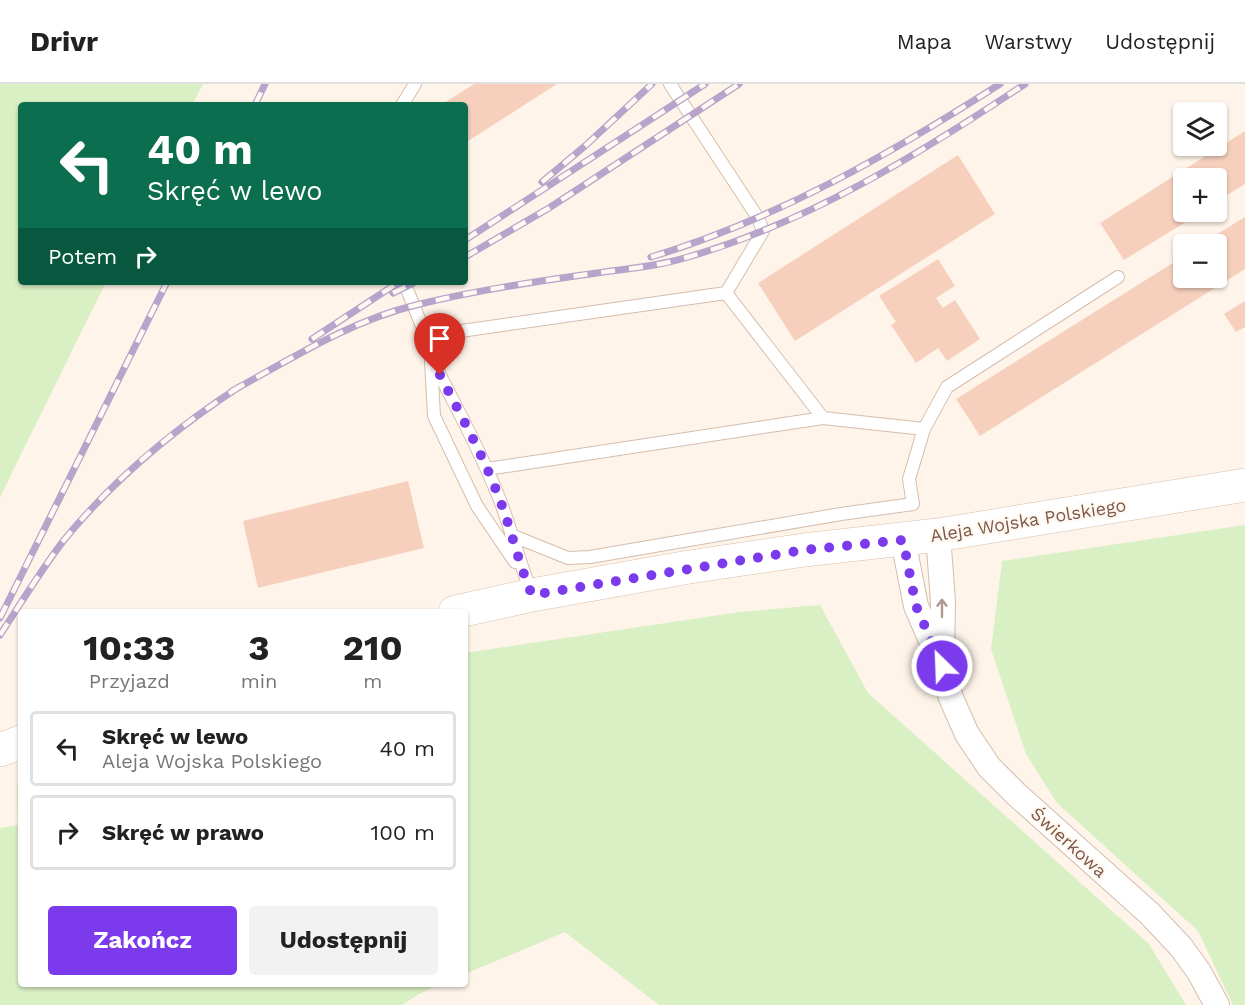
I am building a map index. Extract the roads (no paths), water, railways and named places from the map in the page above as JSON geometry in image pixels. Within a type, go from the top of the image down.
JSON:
[{"type":"main road","name":"Aleja Wojska Polskiego","points":[[463,609],[527,582],[903,540],[1245,485]]},
{"type":"main road","points":[[0,750],[18,743]]},
{"type":"street","points":[[938,535],[943,602],[942,666]]},
{"type":"street","points":[[903,540],[916,606],[942,666]]},
{"type":"street","name":"Świerkowa","points":[[942,666],[951,698],[967,734],[989,767],[1149,914],[1181,947],[1217,1005]]},
{"type":"lane","points":[[404,102],[415,84]]},
{"type":"lane","points":[[670,84],[758,218],[763,231],[726,293]]},
{"type":"lane","points":[[511,535],[568,558],[590,557],[913,504],[909,479],[924,429],[947,387],[1119,276]]},
{"type":"lane","points":[[405,285],[426,336],[430,356],[434,416],[477,506],[527,582]]},
{"type":"lane","points":[[426,336],[726,293]]},
{"type":"lane","points":[[726,293],[823,418]]},
{"type":"lane","points":[[430,356],[499,496],[527,582]]},
{"type":"lane","points":[[487,469],[823,418],[924,429]]},
{"type":"railway","points":[[256,102],[265,84]]},
{"type":"railway","points":[[542,182],[652,84]]},
{"type":"railway","points":[[468,238],[705,84]]},
{"type":"railway","points":[[468,255],[549,208],[739,84]]},
{"type":"railway","points":[[651,257],[698,242],[788,204],[917,135],[1000,84]]},
{"type":"railway","points":[[232,391],[321,342],[392,312],[502,287],[664,263],[733,242],[777,225],[905,160],[1025,84]]},
{"type":"railway","points":[[0,618],[166,285]]},
{"type":"railway","points":[[312,339],[394,285]]},
{"type":"railway","points":[[393,293],[409,285]]},
{"type":"railway","points":[[0,635],[64,540],[103,496],[168,438],[239,387]]}]
